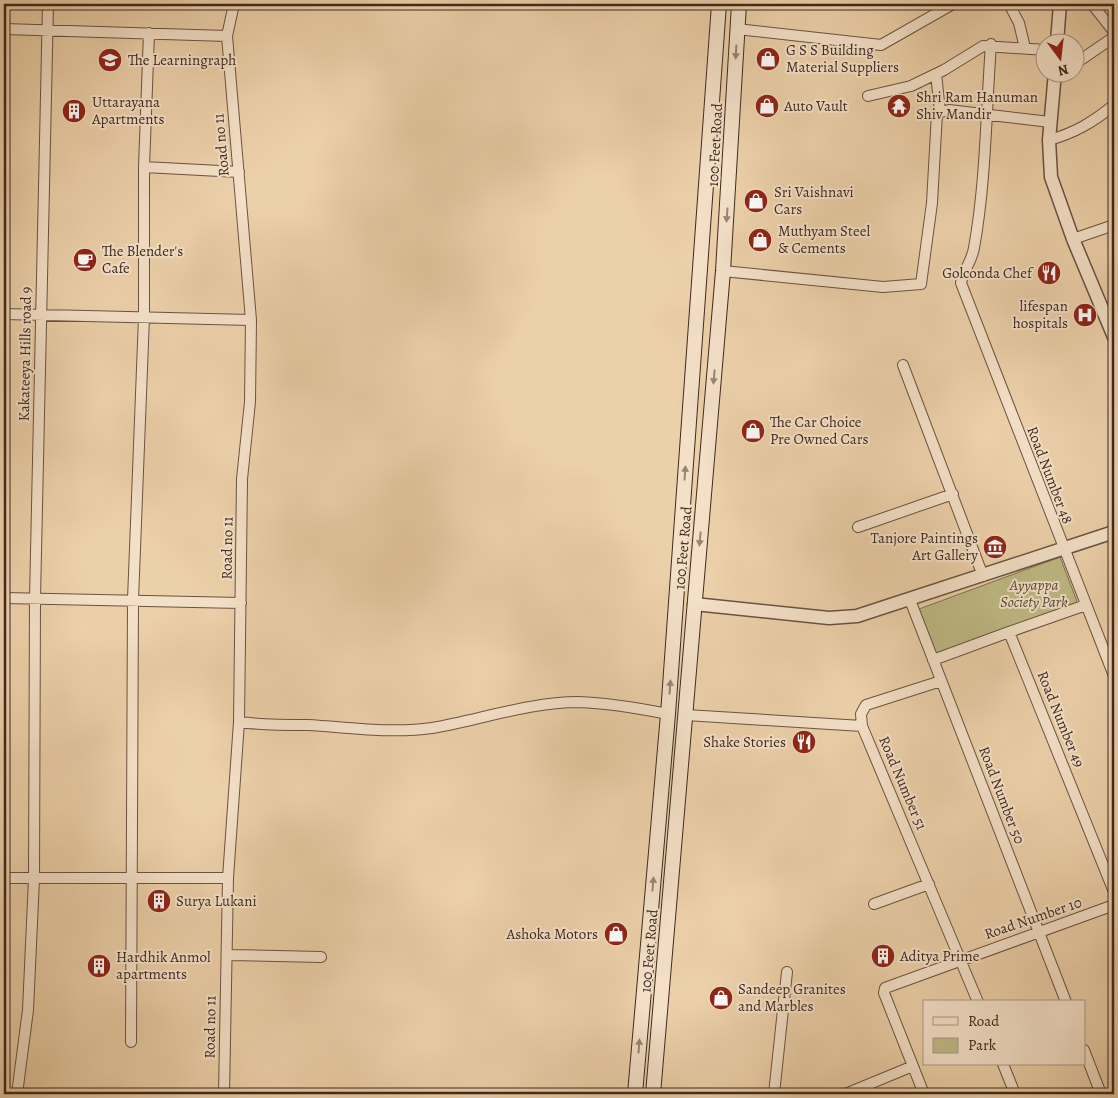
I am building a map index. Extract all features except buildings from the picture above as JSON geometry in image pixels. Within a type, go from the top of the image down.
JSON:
[{"type":"main road","name":"100 Feet Road","points":[[635,1094],[668,714],[719,4]]},
{"type":"main road","name":"100 Feet Road","points":[[653,1094],[723,272],[738,4]]},
{"type":"street","name":"Kakateeya Hills road 9","points":[[17,1094],[28,1010],[34,879],[34,598],[48,4]]},
{"type":"street","name":"Road no 11","points":[[224,1094],[228,878],[239,722],[242,479],[250,402],[250,320],[227,36],[234,4]]},
{"type":"street","points":[[737,29],[881,45],[953,4]]},
{"type":"street","points":[[1009,4],[1020,23],[1025,48]]},
{"type":"street","points":[[1058,32],[1060,4]]},
{"type":"street","points":[[1092,4],[1114,32]]},
{"type":"street","points":[[4,30],[227,36]]},
{"type":"street","points":[[131,1042],[134,600],[144,318],[144,166],[149,33]]},
{"type":"street","points":[[1086,56],[1114,37]]},
{"type":"street","points":[[986,115],[991,44]]},
{"type":"street","points":[[868,96],[911,86],[936,74],[978,48],[991,44],[1036,49]]},
{"type":"street","points":[[723,272],[883,287],[921,284],[932,203],[936,116],[940,111],[936,74]]},
{"type":"street","points":[[1056,82],[1049,140],[1049,162],[1053,186],[1114,337]]},
{"type":"street","points":[[1049,140],[1070,135],[1088,126],[1114,105]]},
{"type":"street","points":[[940,111],[1050,122]]},
{"type":"street","name":"Road Number 48","points":[[986,115],[983,176],[972,259],[961,284],[1114,676]]},
{"type":"street","points":[[144,166],[239,172]]},
{"type":"street","points":[[1073,239],[1114,224]]},
{"type":"street","points":[[4,314],[250,320]]},
{"type":"street","points":[[903,365],[983,576]]},
{"type":"street","points":[[858,527],[953,494]]},
{"type":"street","points":[[694,604],[842,618],[857,616],[1114,532]]},
{"type":"street","points":[[4,598],[241,603]]},
{"type":"street","name":"Road Number 50","points":[[910,600],[1065,1000]]},
{"type":"street","points":[[933,660],[1086,605]]},
{"type":"street","name":"Road Number 49","points":[[1009,632],[1114,892]]},
{"type":"street","points":[[862,726],[861,714],[866,705],[941,681]]},
{"type":"street","points":[[239,722],[265,726],[307,726],[371,730],[430,728],[511,710],[576,702],[621,705],[668,714]]},
{"type":"street","name":"Road Number 51","points":[[686,715],[862,726],[977,1000]]},
{"type":"street","points":[[4,878],[228,878]]},
{"type":"street","points":[[874,904],[929,884]]},
{"type":"street","name":"Road Number 10","points":[[961,959],[1114,905]]},
{"type":"street","points":[[228,955],[321,957]]},
{"type":"street","points":[[924,1094],[884,990],[961,959]]},
{"type":"street","points":[[774,1094],[787,972]]},
{"type":"street","points":[[1086,1055],[1101,1094]]},
{"type":"street","points":[[844,1094],[913,1066]]},
{"type":"street","points":[[1004,1066],[1015,1094]]},
{"type":"green space","name":"Ayyappa Society Park","points":[[1060,557],[1078,604],[936,655],[919,609]]},
{"type":"place","name":"G S S Building Material Suppliers","points":[[768,59]]},
{"type":"place","name":"The Learningraph","points":[[110,60]]},
{"type":"place","name":"Auto Vault","points":[[767,106]]},
{"type":"place","name":"Shri Ram Hanuman Shiv Mandir","points":[[899,106]]},
{"type":"place","name":"Uttarayana Apartments","points":[[74,111]]},
{"type":"place","name":"Sri Vaishnavi Cars","points":[[756,201]]},
{"type":"place","name":"Muthyam Steel & Cements","points":[[760,240]]},
{"type":"place","name":"The Blender's Cafe","points":[[85,260]]},
{"type":"place","name":"Golconda Chef","points":[[1049,273]]},
{"type":"place","name":"lifespan hospitals","points":[[1085,315]]},
{"type":"place","name":"The Car Choice Pre Owned Cars","points":[[753,431]]},
{"type":"place","name":"Tanjore Paintings Art Gallery","points":[[995,547]]},
{"type":"place","name":"Shake Stories","points":[[804,742]]},
{"type":"place","name":"Surya Lukani","points":[[159,901]]},
{"type":"place","name":"Ashoka Motors","points":[[616,934]]},
{"type":"place","name":"Aditya Prime","points":[[883,956]]},
{"type":"place","name":"Hardhik Anmol apartments","points":[[99,966]]},
{"type":"place","name":"Sandeep Granites and Marbles","points":[[721,998]]}]
